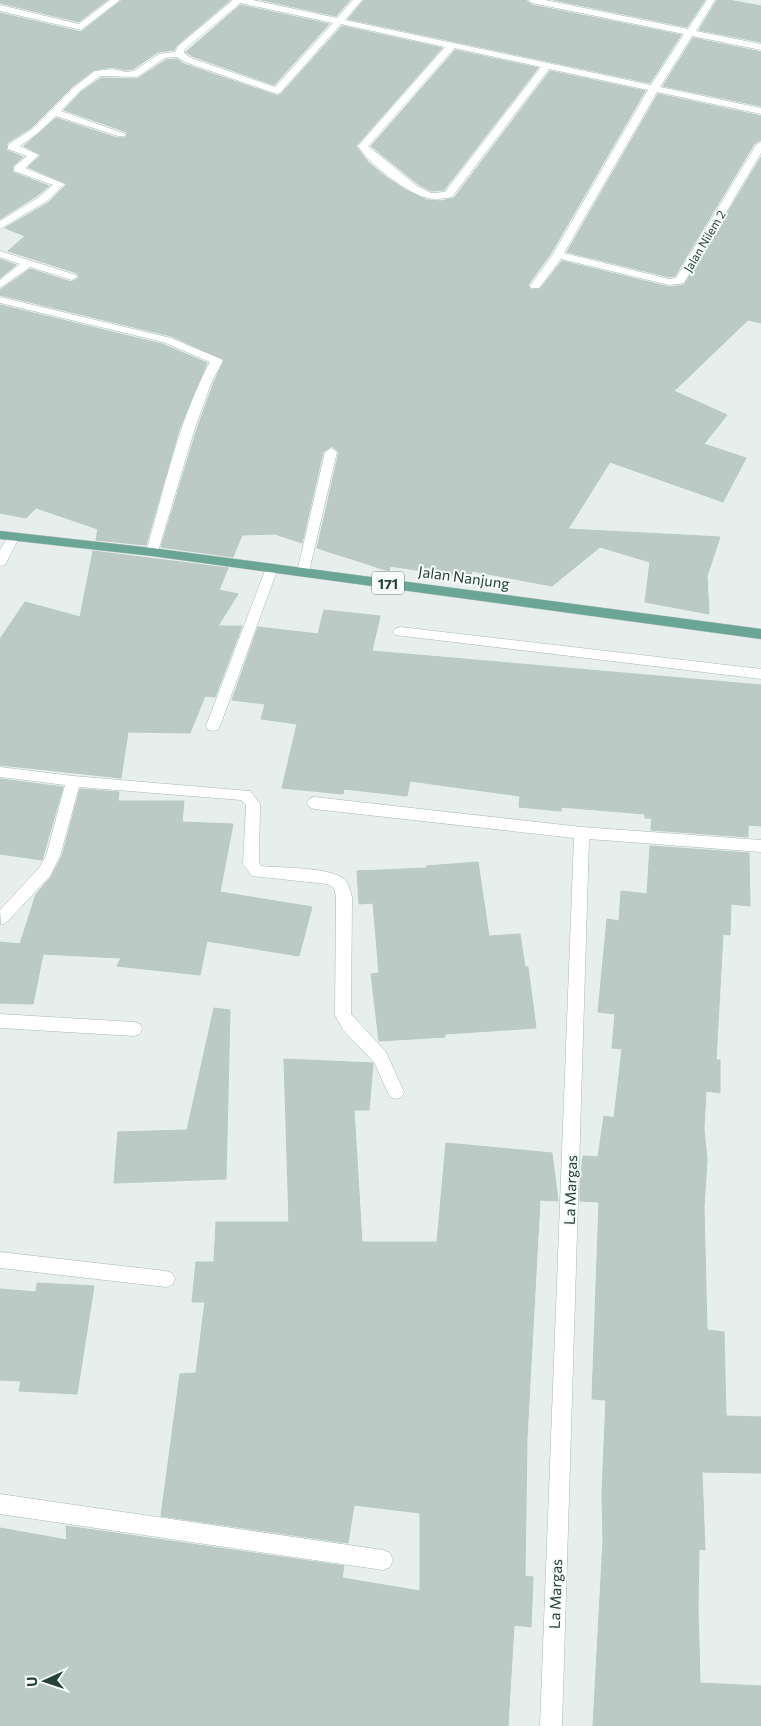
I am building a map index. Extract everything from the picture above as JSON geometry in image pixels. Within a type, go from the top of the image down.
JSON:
[{"type":"main road","name":"171","points":[[0,535],[13,538]]},
{"type":"main road","name":"Jalan Nanjung","points":[[13,538],[152,552],[761,634]]},
{"type":"street","points":[[0,8],[81,27],[116,0]]},
{"type":"street","points":[[179,54],[181,48],[239,0],[761,111]]},
{"type":"street","points":[[0,226],[43,199],[60,184],[18,169],[34,155],[12,147],[35,131],[77,89],[98,73],[137,74],[162,56],[179,54],[188,60],[277,91],[358,0]]},
{"type":"street","points":[[532,0],[761,47]]},
{"type":"street","points":[[581,10],[589,0]]},
{"type":"street","points":[[535,286],[558,255],[654,88],[712,0]]},
{"type":"street","points":[[451,46],[363,146],[366,151],[418,191],[428,195],[448,195],[547,65]]},
{"type":"street","points":[[54,112],[121,134]]},
{"type":"street","name":"Jalan Nilem 2","points":[[558,255],[669,282],[680,281],[761,145]]},
{"type":"street","points":[[0,254],[72,278]]},
{"type":"street","points":[[0,285],[28,263]]},
{"type":"street","points":[[0,300],[167,340],[217,361],[206,381],[189,428],[152,552]]},
{"type":"street","points":[[303,572],[332,452]]},
{"type":"street","points":[[0,562],[13,538]]},
{"type":"street","points":[[213,726],[272,568]]},
{"type":"street","points":[[400,632],[761,674]]},
{"type":"street","points":[[0,772],[73,781],[245,795],[253,804],[251,864],[257,872],[330,878],[340,884],[344,896],[343,1015],[348,1026],[378,1054],[396,1092]]},
{"type":"street","points":[[0,919],[45,872],[53,856],[73,781]]},
{"type":"street","points":[[314,803],[582,833],[761,846]]},
{"type":"street","name":"La Margas","points":[[551,1726],[582,833]]},
{"type":"street","points":[[0,1021],[134,1029]]},
{"type":"street","points":[[0,1260],[166,1279]]},
{"type":"street","points":[[0,1504],[383,1560]]},
{"type":"building","points":[[0,0],[107,0],[79,22],[0,3]]},
{"type":"building","points":[[122,0],[230,0],[177,45],[174,50],[158,52],[133,69],[126,70],[112,67],[94,70],[73,86],[31,128],[7,143],[6,150],[23,157],[13,166],[12,172],[49,186],[0,219],[0,13],[81,32]]},
{"type":"building","points":[[262,0],[350,0],[336,16]]},
{"type":"building","points":[[364,0],[526,0],[532,5],[681,35],[650,83],[348,19]]},
{"type":"building","points":[[554,0],[705,0],[687,27]]},
{"type":"building","points":[[717,0],[761,6],[761,42],[699,30]]},
{"type":"building","points":[[240,5],[329,24],[274,85],[192,56],[186,52]]},
{"type":"building","points":[[342,26],[442,48],[356,146],[368,162],[386,177],[406,190],[427,200],[441,201],[454,198],[550,71],[645,91],[551,253],[528,285],[531,290],[540,289],[562,261],[669,287],[684,285],[761,157],[761,323],[748,320],[674,391],[727,415],[704,444],[746,458],[723,502],[610,462],[568,529],[720,537],[707,576],[709,614],[645,602],[650,562],[600,547],[552,586],[472,571],[470,578],[390,566],[389,571],[317,548],[339,452],[332,446],[323,452],[302,543],[275,534],[242,535],[233,557],[161,547],[197,429],[224,360],[171,336],[0,295],[0,290],[30,269],[71,282],[79,278],[77,273],[8,251],[25,236],[5,228],[48,203],[67,184],[28,167],[41,155],[24,146],[56,118],[117,138],[124,138],[127,135],[127,132],[64,110],[81,92],[101,78],[137,79],[166,60],[177,59],[184,64],[278,96]]},
{"type":"building","points":[[693,38],[761,52],[761,106],[663,86]]},
{"type":"building","points":[[455,50],[538,68],[444,190],[431,191],[418,184],[371,146]]},
{"type":"building","points":[[658,94],[761,116],[761,140],[754,144],[675,276],[669,277],[567,252]]},
{"type":"building","points":[[0,259],[16,265],[0,278]]},
{"type":"building","points":[[0,305],[162,344],[207,363],[179,430],[146,545],[96,540],[98,529],[36,508],[26,518],[0,513]]},
{"type":"building","points":[[93,551],[228,568],[219,590],[238,594],[218,626],[242,626],[215,697],[205,696],[190,733],[128,732],[121,778],[0,765],[0,639],[25,602],[80,617]]},
{"type":"building","points":[[324,610],[380,616],[372,651],[761,685],[761,826],[748,825],[748,837],[651,830],[652,818],[645,818],[645,814],[561,807],[561,811],[519,807],[520,796],[410,781],[407,796],[344,789],[343,794],[282,788],[297,724],[261,719],[265,704],[232,700],[258,627],[318,634]]},
{"type":"building","points":[[0,779],[63,787],[42,860],[0,854]]},
{"type":"building","points":[[80,789],[119,792],[118,801],[184,801],[182,822],[233,824],[220,892],[312,907],[299,956],[207,941],[200,975],[117,966],[121,958],[43,954],[33,1004],[0,1003],[0,942],[20,944],[36,894],[51,877],[62,856]]},
{"type":"building","points":[[650,846],[749,853],[750,906],[731,904],[730,935],[723,934],[716,1060],[720,1060],[720,1093],[706,1091],[704,1129],[707,1160],[704,1207],[707,1330],[724,1332],[726,1416],[761,1417],[761,1473],[702,1472],[705,1550],[699,1549],[698,1608],[700,1683],[761,1686],[761,1726],[593,1726],[603,1541],[602,1492],[606,1400],[592,1399],[599,1202],[580,1201],[580,1184],[583,1156],[598,1157],[604,1116],[614,1118],[622,1049],[612,1048],[615,1014],[598,1012],[607,919],[619,921],[621,891],[647,894]]},
{"type":"building","points":[[478,862],[489,936],[520,934],[525,967],[528,967],[536,1028],[445,1034],[445,1037],[379,1041],[371,974],[379,973],[373,903],[359,904],[357,871],[427,868],[426,866]]},
{"type":"building","points":[[214,1008],[230,1010],[226,1179],[114,1183],[118,1132],[187,1130]]},
{"type":"building","points":[[284,1059],[373,1063],[369,1110],[354,1110],[362,1242],[437,1242],[446,1143],[552,1153],[558,1201],[540,1200],[527,1438],[525,1576],[533,1577],[531,1627],[514,1625],[508,1726],[0,1726],[0,1528],[67,1540],[66,1526],[344,1566],[342,1578],[420,1591],[420,1513],[354,1505],[348,1543],[161,1516],[180,1374],[196,1373],[205,1302],[192,1302],[196,1262],[214,1262],[216,1222],[289,1222]]},
{"type":"building","points":[[37,1283],[94,1286],[77,1394],[19,1391],[21,1381],[0,1380],[0,1289],[36,1292]]}]
